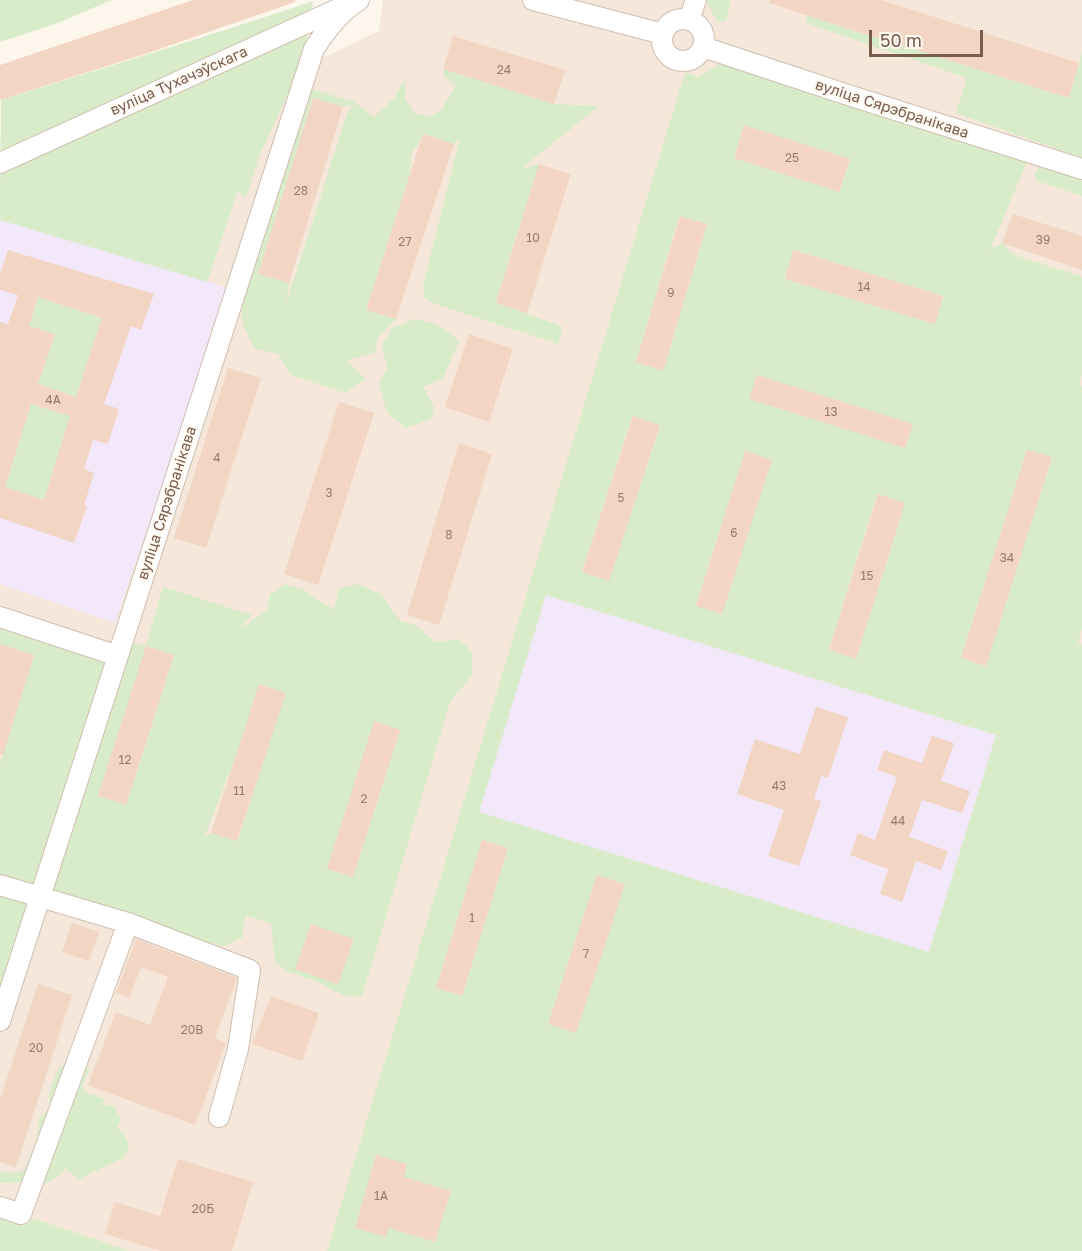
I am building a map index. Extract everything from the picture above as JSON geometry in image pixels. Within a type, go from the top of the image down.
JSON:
[{"type":"street","name":"вуліца Тухачэўскага","points":[[0,163],[358,0]]},
{"type":"street","name":"вуліца Сярэбранікава","points":[[0,1021],[314,48],[341,12],[358,0]]},
{"type":"street","points":[[533,0],[663,34]]},
{"type":"street","points":[[689,20],[696,0]]},
{"type":"street","points":[[683,19],[689,20],[700,28],[704,40],[703,47],[696,57],[690,60],[678,60],[672,57],[664,47],[663,34],[670,24],[683,19]]},
{"type":"street","name":"вуліца Сярэбранікава","points":[[703,47],[1082,169]]},
{"type":"street","points":[[0,617],[118,656]]},
{"type":"street","points":[[0,885],[128,923],[250,970],[238,1049],[219,1117]]},
{"type":"street","points":[[0,1207],[21,1214],[128,923]]},
{"type":"shaded area","points":[[383,0],[1082,0],[1082,1132],[1006,1251],[0,1251],[0,199],[19,202],[379,31]]},
{"type":"shaded area","points":[[0,174],[238,191],[207,281],[229,289],[115,623],[0,584]]},
{"type":"shaded area","points":[[546,595],[996,735],[929,952],[478,812]]},
{"type":"green space","points":[[0,0],[112,0],[55,24],[0,42]]},
{"type":"green space","points":[[706,0],[731,0],[726,21],[717,22]]},
{"type":"green space","points":[[313,1],[307,39],[290,90],[260,154],[246,197],[238,191],[207,282],[0,220],[1,100]]},
{"type":"green space","points":[[809,11],[827,22],[1069,98],[1082,53],[1082,158],[956,113],[967,78],[806,23]]},
{"type":"green space","points":[[729,56],[1031,152],[990,250],[1002,243],[1012,254],[1082,277],[1082,374],[1079,385],[1082,386],[1082,629],[1078,643],[1082,645],[1082,1251],[327,1251],[680,89],[686,72],[697,77],[715,68]],"holes":[[[744,125],[850,159],[839,192],[734,158]],[[679,216],[707,225],[663,371],[636,362]],[[794,250],[943,296],[935,324],[785,279]],[[757,375],[913,425],[905,448],[750,399]],[[632,417],[660,426],[609,580],[582,571]],[[1027,450],[1052,458],[985,666],[961,658]],[[745,451],[771,460],[722,614],[696,605]],[[877,494],[905,503],[856,659],[829,649]],[[546,595],[996,735],[929,952],[479,812]],[[482,840],[508,848],[462,996],[436,988]],[[407,1164],[386,1236],[356,1228]]]},
{"type":"green space","points":[[443,69],[554,104],[599,106],[521,169],[539,164],[496,302],[563,327],[558,344],[430,302],[424,296],[423,285],[460,138],[454,144],[424,134],[411,155],[410,174],[366,309],[396,319],[377,340],[375,352],[347,361],[366,379],[345,393],[291,375],[278,354],[256,349],[242,320],[244,300],[233,300],[302,86],[354,102],[374,117],[394,98],[405,80],[405,99],[414,113],[429,117],[441,111],[456,85],[445,77]],"holes":[[[313,98],[343,107],[353,104],[346,117],[286,304],[289,283],[258,274]]]},
{"type":"green space","points":[[1043,167],[1082,180],[1082,196],[1037,181],[1034,175],[1038,168]]},
{"type":"green space","points":[[38,297],[102,318],[76,397],[38,384],[55,334],[29,326]]},
{"type":"green space","points":[[415,319],[440,326],[459,342],[443,378],[423,387],[434,407],[431,419],[406,428],[387,413],[379,384],[387,368],[382,344],[392,328]]},
{"type":"green space","points":[[31,404],[71,416],[44,500],[5,487]]},
{"type":"green space","points":[[285,584],[304,590],[334,610],[339,588],[357,584],[379,593],[401,621],[417,626],[435,642],[459,639],[472,653],[472,675],[450,702],[362,997],[344,996],[313,980],[289,972],[275,963],[271,924],[246,915],[242,938],[224,946],[153,927],[72,895],[47,900],[0,1021],[0,764],[34,655],[0,650],[0,617],[69,640],[122,641],[146,646],[163,587],[252,615],[237,631],[266,611],[270,594]],"holes":[[[147,646],[174,656],[126,805],[98,796]],[[259,684],[285,693],[238,841],[211,833],[204,838],[239,748]],[[374,722],[400,730],[353,877],[327,869]]]},
{"type":"green space","points":[[71,1060],[85,1065],[89,1070],[82,1087],[86,1093],[106,1099],[103,1107],[110,1104],[121,1118],[117,1128],[123,1132],[129,1146],[125,1157],[79,1179],[65,1168],[58,1176],[36,1190],[22,1182],[0,1183],[0,1171],[13,1173],[23,1171],[36,1142],[39,1118],[50,1109],[49,1093],[58,1069]]},
{"type":"green space","points":[[0,1207],[130,1251],[0,1251]]},
{"type":"building","points":[[193,0],[295,0],[295,2],[145,54],[0,100],[0,65]]},
{"type":"building","points":[[770,0],[881,0],[1079,63],[1069,98],[769,3]]},
{"type":"building","points":[[453,36],[565,70],[554,104],[443,69]]},
{"type":"building","points":[[313,98],[343,107],[289,283],[258,274]]},
{"type":"building","points":[[744,125],[850,159],[839,192],[734,158]]},
{"type":"building","points":[[423,134],[454,144],[396,319],[366,310]]},
{"type":"building","points":[[539,164],[571,174],[527,313],[496,303]]},
{"type":"building","points":[[1013,214],[1082,236],[1082,270],[1002,243]]},
{"type":"building","points":[[680,216],[707,224],[663,371],[636,362]]},
{"type":"building","points":[[8,250],[154,294],[141,330],[131,326],[104,404],[119,409],[108,444],[93,440],[84,469],[94,473],[84,505],[87,506],[74,543],[0,518],[0,322],[8,324],[18,295],[0,290],[0,275]],"holes":[[[38,297],[102,318],[76,397],[38,384],[55,334],[29,326]],[[31,404],[70,416],[44,500],[5,487]]]},
{"type":"building","points":[[793,250],[943,296],[935,324],[785,279]]},
{"type":"building","points":[[469,334],[513,349],[489,422],[445,407]]},
{"type":"building","points":[[228,368],[261,378],[206,548],[174,538]]},
{"type":"building","points":[[757,375],[913,424],[905,448],[749,399]]},
{"type":"building","points":[[339,402],[374,413],[318,585],[284,574]]},
{"type":"building","points":[[633,416],[660,425],[609,581],[582,572]]},
{"type":"building","points":[[459,443],[492,454],[439,625],[407,615]]},
{"type":"building","points":[[1027,450],[1052,457],[986,666],[961,658]]},
{"type":"building","points":[[745,451],[772,460],[722,614],[696,606]]},
{"type":"building","points":[[878,494],[905,503],[856,659],[829,650]]},
{"type":"building","points":[[0,644],[34,655],[3,755],[0,754]]},
{"type":"building","points":[[146,646],[174,655],[126,805],[98,796]]},
{"type":"building","points":[[259,684],[286,693],[237,841],[211,833]]},
{"type":"building","points":[[816,707],[848,717],[828,778],[821,776],[814,799],[821,801],[799,866],[768,856],[784,810],[737,794],[755,739],[800,754]]},
{"type":"building","points":[[374,721],[400,730],[353,877],[327,869]]},
{"type":"building","points":[[932,736],[954,743],[941,781],[970,791],[962,813],[922,800],[909,837],[948,851],[941,870],[916,861],[902,902],[880,894],[888,869],[850,855],[858,833],[875,840],[897,777],[877,770],[884,750],[922,763]]},
{"type":"building","points":[[482,840],[508,848],[462,996],[436,988]]},
{"type":"building","points":[[597,875],[625,884],[576,1033],[548,1024]]},
{"type":"building","points":[[72,923],[99,932],[89,961],[62,952]]},
{"type":"building","points":[[311,924],[354,939],[338,984],[295,969]]},
{"type":"building","points":[[136,939],[237,978],[215,1038],[226,1043],[195,1125],[88,1085],[116,1012],[150,1025],[168,977],[141,967],[129,998],[116,993]]},
{"type":"building","points":[[38,984],[72,995],[16,1167],[0,1162],[0,1100]]},
{"type":"building","points":[[271,996],[319,1013],[302,1061],[252,1044]]},
{"type":"building","points":[[376,1155],[407,1164],[404,1177],[451,1191],[435,1242],[389,1228],[386,1237],[355,1228]]},
{"type":"building","points":[[178,1159],[253,1182],[232,1251],[161,1251],[105,1234],[115,1202],[160,1216]]}]
